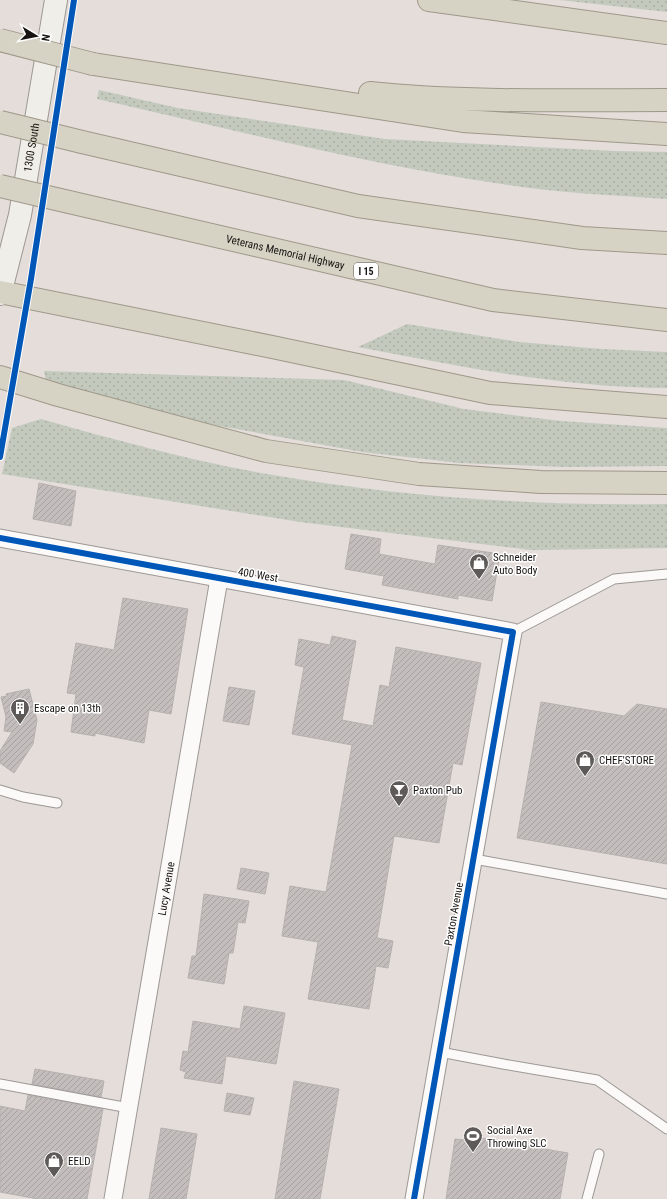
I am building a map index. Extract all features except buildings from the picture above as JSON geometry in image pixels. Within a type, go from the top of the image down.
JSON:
[{"type":"highway","points":[[429,0],[667,33]]},
{"type":"highway","points":[[0,40],[93,64],[253,90],[463,121],[667,134]]},
{"type":"highway","points":[[253,90],[320,88],[401,96],[546,100],[667,100]]},
{"type":"highway","points":[[0,122],[358,206],[582,238],[667,243]]},
{"type":"highway","name":"Veterans Memorial Highway","points":[[0,186],[493,300],[667,320]]},
{"type":"highway","points":[[0,293],[277,348],[490,393],[667,407]]},
{"type":"highway","points":[[0,377],[58,396],[266,451],[419,474],[541,482],[667,483]]},
{"type":"main road","name":"1300 South","points":[[0,293],[20,215],[56,0]]},
{"type":"street","name":"400 West","points":[[0,538],[513,632]]},
{"type":"street","name":"Lucy Avenue","points":[[113,1199],[219,578]]},
{"type":"street","name":"Paxton Avenue","points":[[414,1199],[513,632]]},
{"type":"lane","points":[[513,632],[614,579],[667,574]]},
{"type":"lane","points":[[0,790],[22,797],[57,803]]},
{"type":"lane","points":[[474,859],[667,894]]},
{"type":"lane","points":[[440,1052],[597,1080],[667,1129]]},
{"type":"lane","points":[[0,1084],[129,1108]]},
{"type":"lane","points":[[587,1199],[599,1154]]},
{"type":"shaded area","points":[[560,0],[667,0],[667,12]]},
{"type":"shaded area","points":[[99,90],[178,108],[385,139],[614,151],[667,152],[667,199],[543,190],[451,176],[298,145],[97,99]]},
{"type":"shaded area","points":[[407,324],[519,342],[602,349],[667,352],[667,388],[589,384],[511,375],[358,347]]},
{"type":"shaded area","points":[[44,371],[344,380],[464,409],[561,421],[667,428],[667,466],[565,467],[459,463],[362,452],[198,422],[46,381]]},
{"type":"shaded area","points":[[41,419],[125,442],[239,469],[367,489],[517,501],[667,504],[667,548],[531,550],[300,522],[2,474],[12,428]]},
{"type":"cycle path","points":[[0,457],[31,279],[74,0]]},
{"type":"cycle path","points":[[0,538],[513,632],[414,1199]]},
{"type":"place","name":"Schneider Auto Body","points":[[479,580]]},
{"type":"place","name":"Escape on 13th","points":[[20,725]]},
{"type":"place","name":"CHEF'STORE","points":[[585,777]]},
{"type":"place","name":"Paxton Pub","points":[[399,807]]},
{"type":"place","name":"Social Axe Throwing SLC","points":[[473,1153]]},
{"type":"place","name":"EELD","points":[[54,1178]]}]
